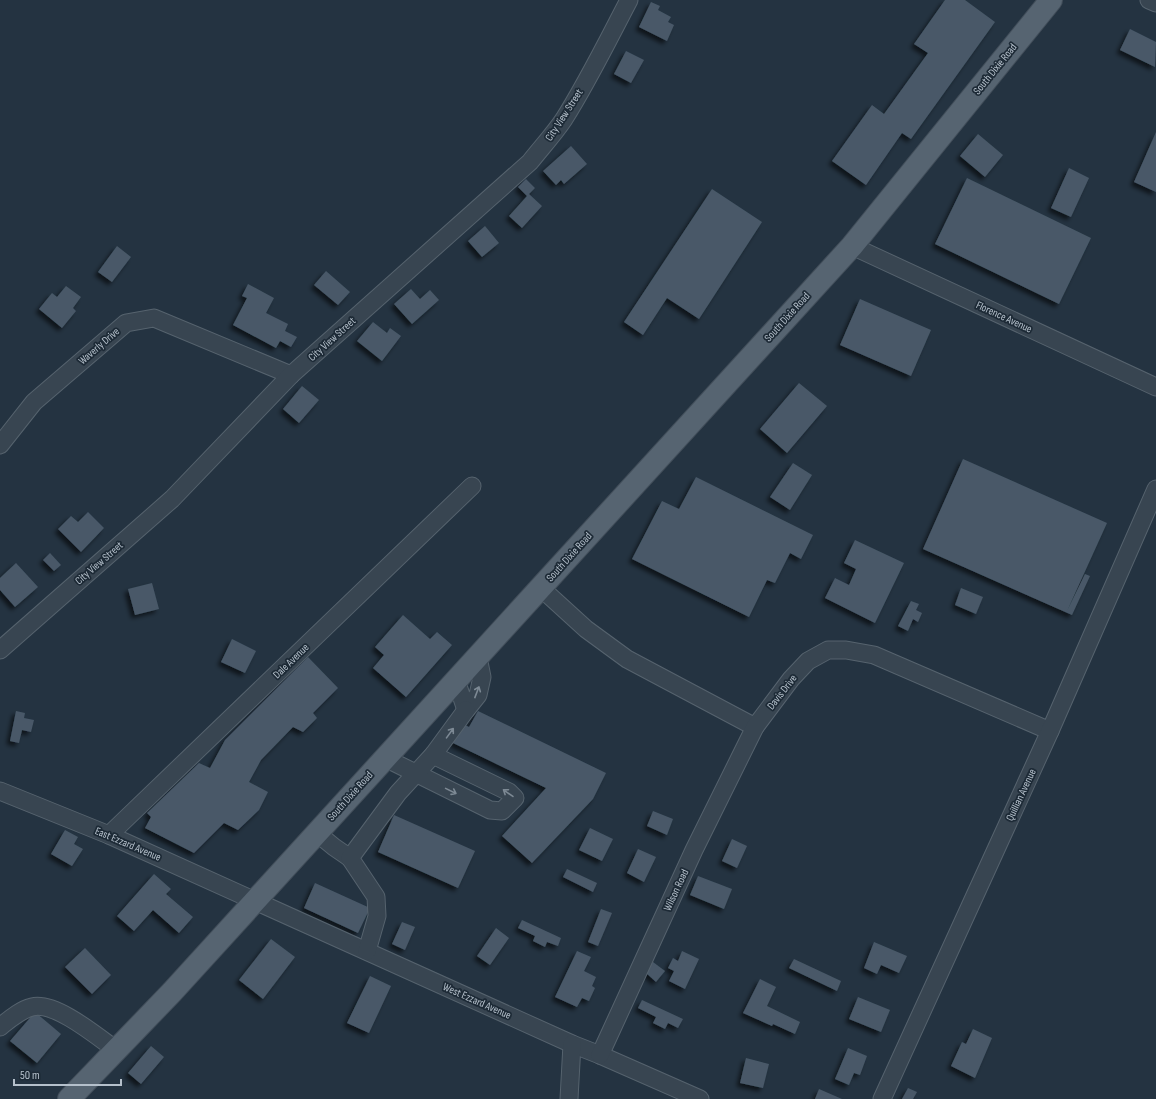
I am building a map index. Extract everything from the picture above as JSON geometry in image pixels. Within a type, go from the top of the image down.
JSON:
[{"type":"main road","name":"South Dixie Road","points":[[69,1099],[172,992],[852,246],[1051,0]]},
{"type":"street","name":"City View Street","points":[[0,650],[172,499],[291,375],[530,162],[564,119],[629,0]]},
{"type":"street","points":[[1149,0],[1156,3]]},
{"type":"street","name":"Florence Avenue","points":[[852,246],[1156,387]]},
{"type":"street","name":"Waverly Drive","points":[[0,445],[34,402],[126,323],[154,318],[291,375]]},
{"type":"street","name":"Dale Avenue","points":[[109,835],[472,486]]},
{"type":"street","name":"Quillian Avenue","points":[[882,1099],[1050,731],[1156,489]]},
{"type":"street","points":[[541,588],[586,629],[627,659],[755,727]]},
{"type":"street","name":"Davis Drive","points":[[755,727],[791,679],[808,661],[828,650],[846,650],[874,655],[1050,731]]},
{"type":"street","points":[[350,858],[398,793],[433,755],[478,695],[482,677],[478,657]]},
{"type":"street","points":[[456,680],[466,710]]},
{"type":"street","name":"Wilson Road","points":[[600,1055],[694,850],[755,727]]},
{"type":"street","points":[[385,758],[490,810],[502,811],[515,798],[509,792],[433,755]]},
{"type":"street","name":"East Ezzard Avenue","points":[[0,791],[109,835],[255,900]]},
{"type":"street","points":[[317,833],[350,858],[376,897],[377,916],[367,951]]},
{"type":"street","name":"West Ezzard Avenue","points":[[255,900],[572,1044],[700,1099]]},
{"type":"street","points":[[0,1026],[23,1009],[34,1006],[47,1008],[65,1014],[116,1050]]},
{"type":"street","points":[[569,1099],[572,1044]]},
{"type":"building","points":[[945,0],[965,0],[995,22],[911,139],[902,133],[866,185],[832,161],[872,105],[884,114],[928,53],[914,44]]},
{"type":"building","points":[[651,2],[660,6],[658,10],[671,17],[668,22],[674,25],[667,41],[639,27]]},
{"type":"building","points":[[1130,29],[1156,42],[1155,67],[1120,50]]},
{"type":"building","points":[[626,51],[644,60],[631,83],[614,74]]},
{"type":"building","points":[[1156,132],[1156,192],[1134,182]]},
{"type":"building","points":[[978,134],[1003,155],[985,177],[960,156]]},
{"type":"building","points":[[571,146],[587,164],[564,184],[561,180],[556,185],[543,171]]},
{"type":"building","points":[[1069,168],[1089,178],[1071,217],[1051,208]]},
{"type":"building","points":[[967,178],[1091,238],[1059,304],[935,244]]},
{"type":"building","points":[[526,179],[535,188],[529,194],[542,206],[522,228],[509,216],[527,196],[518,187]]},
{"type":"building","points":[[712,189],[762,222],[699,319],[667,298],[643,335],[624,322]]},
{"type":"building","points":[[485,226],[499,243],[482,257],[468,241]]},
{"type":"building","points":[[117,246],[131,257],[112,282],[98,272]]},
{"type":"building","points":[[326,271],[350,292],[338,305],[314,285]]},
{"type":"building","points":[[248,284],[274,298],[266,313],[288,324],[285,331],[297,337],[291,347],[280,341],[276,348],[233,325],[247,298],[242,296]]},
{"type":"building","points":[[66,286],[81,297],[73,308],[76,311],[62,328],[39,309],[52,293],[57,297]]},
{"type":"building","points":[[411,289],[420,299],[430,290],[439,300],[412,324],[394,304]]},
{"type":"building","points":[[860,299],[931,330],[911,376],[840,345]]},
{"type":"building","points":[[373,322],[387,333],[390,328],[401,336],[382,361],[357,341]]},
{"type":"building","points":[[799,383],[827,406],[787,453],[760,429]]},
{"type":"building","points":[[302,386],[319,400],[299,423],[283,409]]},
{"type":"building","points":[[963,459],[1107,523],[1067,611],[1085,574],[1090,576],[1072,615],[923,549]]},
{"type":"building","points":[[793,463],[812,475],[790,510],[770,497]]},
{"type":"building","points":[[696,477],[813,535],[801,559],[790,553],[775,583],[767,580],[749,617],[632,559],[662,501],[679,509]]},
{"type":"building","points":[[88,512],[104,528],[81,552],[58,529],[71,516],[78,522]]},
{"type":"building","points":[[855,540],[904,563],[875,623],[825,598],[835,578],[849,585],[856,569],[844,563]]},
{"type":"building","points":[[50,553],[61,565],[54,571],[43,560]]},
{"type":"building","points":[[16,563],[38,587],[15,607],[0,590],[0,578]]},
{"type":"building","points":[[152,583],[159,609],[135,615],[128,589]]},
{"type":"building","points":[[961,588],[983,597],[976,614],[955,605]]},
{"type":"building","points":[[911,601],[919,604],[916,610],[922,613],[918,622],[913,619],[908,631],[898,626]]},
{"type":"building","points":[[403,615],[430,639],[437,632],[452,645],[406,697],[373,668],[384,655],[375,647]]},
{"type":"building","points":[[232,639],[256,651],[245,673],[221,662]]},
{"type":"building","points":[[308,657],[338,688],[313,713],[317,718],[303,732],[293,727],[261,760],[249,782],[268,792],[259,810],[238,830],[224,823],[194,853],[145,828],[151,817],[147,813],[199,763],[210,768],[225,740]]},
{"type":"building","points":[[16,711],[25,713],[24,718],[34,720],[31,732],[22,730],[19,743],[10,741]]},
{"type":"building","points":[[478,711],[606,773],[593,799],[532,863],[502,836],[546,788],[453,743],[456,735],[465,725],[469,727]]},
{"type":"building","points":[[653,811],[673,819],[667,835],[647,826]]},
{"type":"building","points":[[394,815],[475,851],[458,888],[378,852]]},
{"type":"building","points":[[590,828],[613,839],[602,861],[579,850]]},
{"type":"building","points":[[65,830],[78,837],[74,844],[83,849],[72,866],[51,854]]},
{"type":"building","points":[[732,839],[747,846],[737,868],[722,861]]},
{"type":"building","points":[[638,849],[656,857],[644,882],[627,873]]},
{"type":"building","points":[[567,869],[597,883],[593,892],[563,877]]},
{"type":"building","points":[[154,874],[171,889],[166,894],[193,917],[179,933],[153,910],[134,931],[117,916]]},
{"type":"building","points":[[698,876],[732,889],[724,909],[690,895]]},
{"type":"building","points":[[315,883],[370,908],[358,933],[304,908]]},
{"type":"building","points":[[601,909],[612,913],[598,946],[588,942]]},
{"type":"building","points":[[522,920],[561,938],[558,946],[547,942],[545,947],[533,941],[535,936],[518,928]]},
{"type":"building","points":[[402,922],[415,927],[405,950],[392,944]]},
{"type":"building","points":[[496,928],[509,938],[490,965],[477,956]]},
{"type":"building","points":[[271,939],[295,957],[263,999],[239,980]]},
{"type":"building","points":[[874,942],[907,956],[899,973],[881,965],[877,974],[864,968]]},
{"type":"building","points":[[85,948],[111,975],[92,994],[65,967]]},
{"type":"building","points":[[577,951],[591,957],[584,971],[596,977],[592,986],[595,988],[589,1001],[582,998],[577,1007],[555,997]]},
{"type":"building","points":[[682,951],[699,959],[685,989],[669,981],[674,971],[668,968],[673,958],[678,961]]},
{"type":"building","points":[[794,959],[841,981],[837,991],[789,968]]},
{"type":"building","points":[[653,962],[665,971],[656,982],[645,972]]},
{"type":"building","points":[[370,976],[391,986],[369,1033],[347,1023]]},
{"type":"building","points":[[760,979],[776,987],[767,1006],[800,1022],[795,1034],[743,1013]]},
{"type":"building","points":[[858,997],[890,1010],[881,1032],[849,1019]]},
{"type":"building","points":[[642,1000],[683,1019],[678,1028],[668,1023],[665,1029],[653,1023],[656,1017],[638,1008]]},
{"type":"building","points":[[35,1012],[61,1034],[37,1063],[10,1041]]},
{"type":"building","points":[[973,1029],[992,1038],[975,1078],[951,1066],[962,1042],[966,1044]]},
{"type":"building","points":[[151,1046],[164,1057],[141,1084],[128,1073]]},
{"type":"building","points":[[848,1048],[867,1056],[860,1075],[854,1073],[849,1085],[835,1079]]},
{"type":"building","points":[[746,1058],[769,1064],[763,1088],[740,1083]]},
{"type":"building","points":[[908,1088],[917,1092],[913,1099],[902,1099]]},
{"type":"building","points":[[819,1089],[842,1099],[815,1099]]}]
